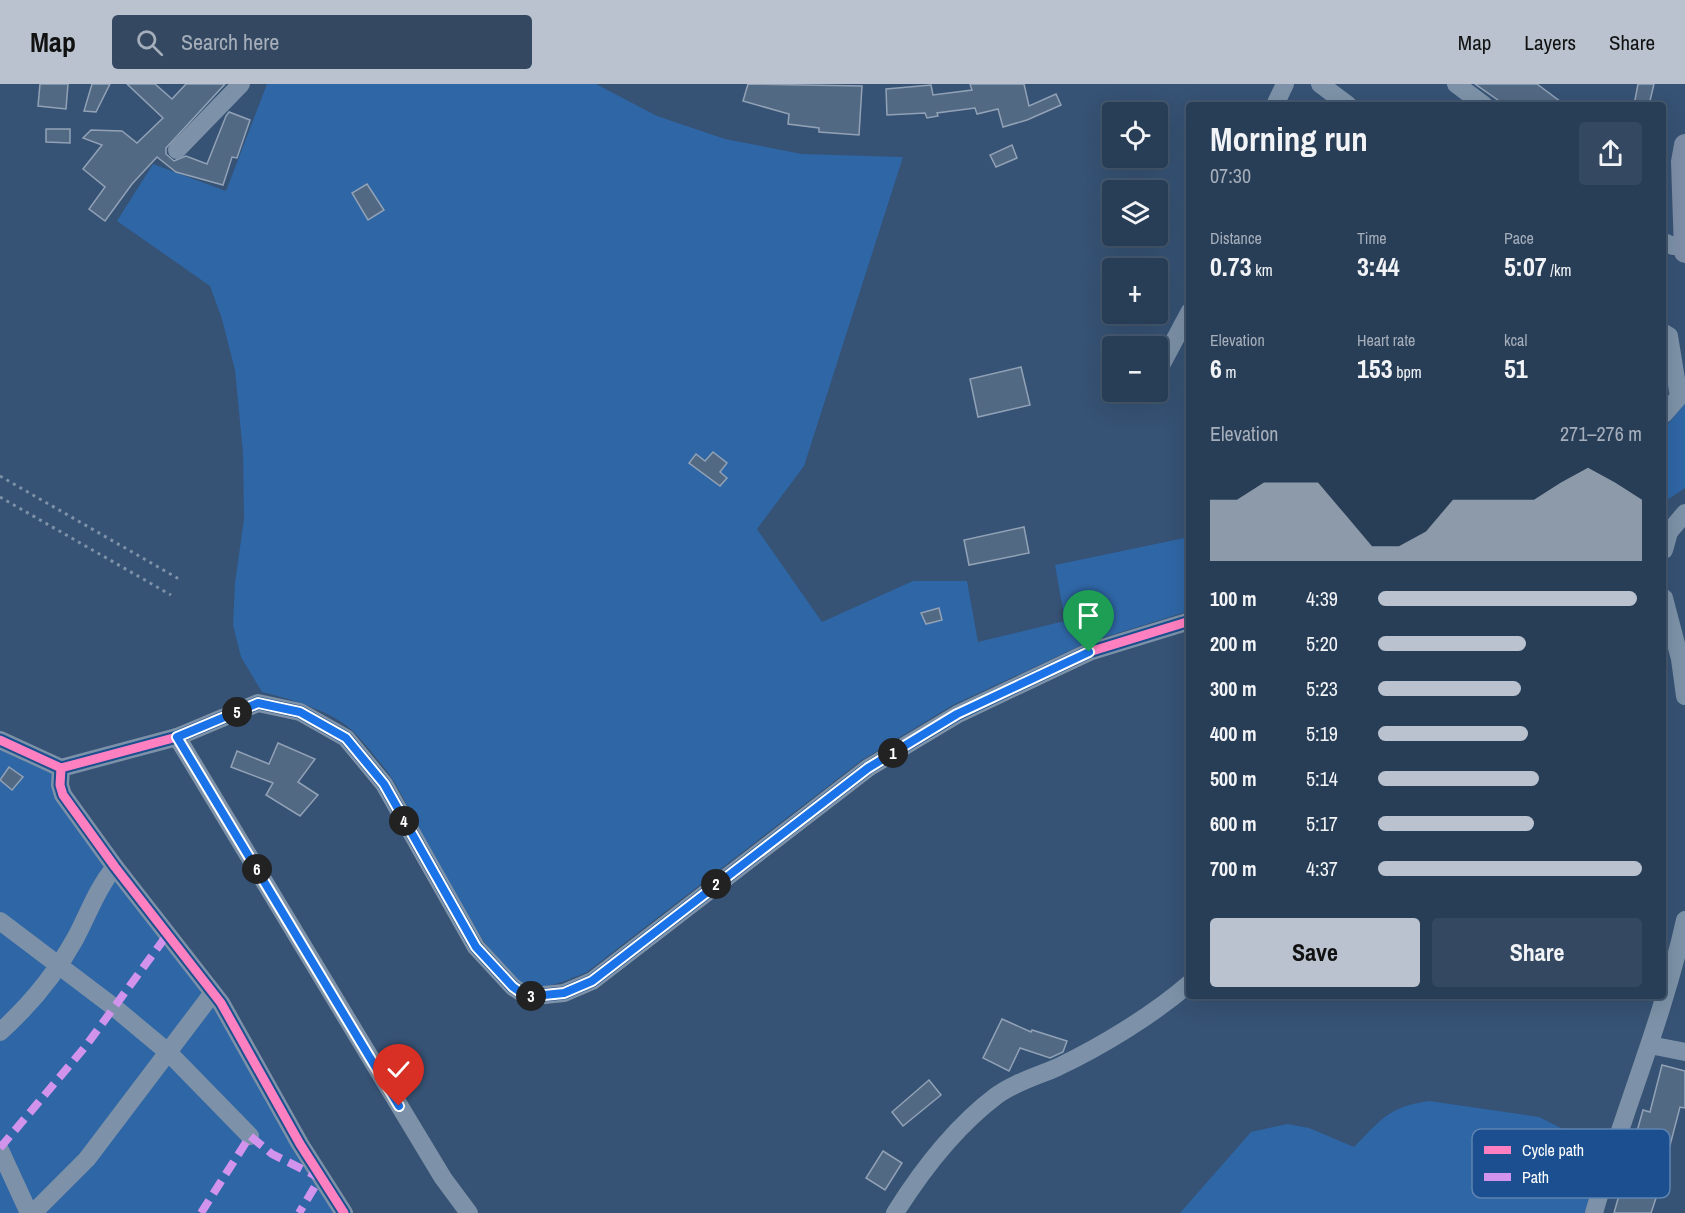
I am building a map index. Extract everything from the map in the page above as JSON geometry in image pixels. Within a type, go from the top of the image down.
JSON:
[{"type":"main road","points":[[1678,246],[1682,162],[1685,145]]},
{"type":"street","points":[[177,150],[241,84]]},
{"type":"street","points":[[1276,102],[1285,84]]},
{"type":"street","points":[[1320,84],[1344,102]]},
{"type":"street","points":[[1456,84],[1480,102]]},
{"type":"street","points":[[1168,352],[1186,318]]},
{"type":"street","points":[[1666,334],[1669,336],[1679,397],[1666,412]]},
{"type":"street","points":[[1666,537],[1685,513]]},
{"type":"street","points":[[1666,606],[1680,659],[1685,696]]},
{"type":"street","points":[[0,740],[62,768],[177,737],[258,703],[300,712],[346,738],[384,784],[476,947],[513,987],[526,996],[544,995],[564,993],[592,981],[868,768],[957,714],[1089,652],[1186,622]]},
{"type":"street","points":[[177,737],[443,1178],[469,1213]]},
{"type":"street","points":[[62,768],[60,785],[63,795],[115,867],[220,1002],[273,1091],[300,1144],[344,1213]]},
{"type":"street","points":[[0,1032],[25,1009],[74,941],[104,880],[115,867]]},
{"type":"street","points":[[1666,992],[1685,920]]},
{"type":"street","points":[[0,921],[169,1053],[250,1136]]},
{"type":"street","points":[[895,1213],[914,1182],[961,1126],[998,1095],[1059,1067],[1129,1026],[1186,986]]},
{"type":"street","points":[[0,1150],[31,1213],[87,1159],[212,994]]},
{"type":"street","points":[[1622,1129],[1664,999]]},
{"type":"street","points":[[1650,1045],[1685,1052]]},
{"type":"street","points":[[1594,1213],[1599,1198]]},
{"type":"path","points":[[0,476],[179,579]]},
{"type":"path","points":[[0,497],[171,595]]},
{"type":"shaded area","points":[[267,84],[596,84],[657,116],[725,139],[802,154],[903,157],[804,466],[757,529],[822,622],[913,581],[967,581],[978,642],[1065,621],[1055,565],[1186,538],[1186,612],[1086,643],[953,705],[862,760],[587,972],[552,985],[530,986],[513,976],[495,956],[475,927],[393,780],[362,741],[344,724],[321,711],[262,692],[241,657],[233,625],[235,583],[244,519],[243,453],[235,370],[222,319],[210,286],[117,221],[153,164],[226,191]]},
{"type":"shaded area","points":[[1685,403],[1685,488],[1666,501],[1666,427]]},
{"type":"shaded area","points":[[0,740],[61,768],[60,785],[167,935],[344,1213],[0,1213]]},
{"type":"shaded area","points":[[1429,1101],[1539,1117],[1563,1129],[1472,1129],[1472,1198],[1589,1198],[1585,1213],[1180,1213],[1251,1132],[1287,1124],[1309,1128],[1354,1147],[1387,1116],[1415,1104]]},
{"type":"building","points":[[40,84],[68,84],[66,109],[38,106]]},
{"type":"building","points":[[92,84],[110,84],[96,112],[84,111]]},
{"type":"building","points":[[127,84],[155,84],[172,99],[186,84],[225,84],[166,148],[166,154],[174,161],[186,156],[207,164],[229,112],[250,120],[237,158],[232,157],[223,185],[176,172],[157,157],[132,184],[105,221],[89,209],[105,187],[83,169],[102,145],[83,138],[91,130],[122,131],[137,143],[163,118]]},
{"type":"building","points":[[748,84],[862,86],[859,135],[819,132],[819,128],[788,124],[789,114],[743,101]]},
{"type":"building","points":[[970,84],[1024,84],[1029,106],[1056,94],[1061,105],[1027,120],[1003,127],[998,109],[977,114],[975,108],[937,113],[938,116],[927,118],[925,113],[887,115],[886,89],[931,85],[933,95],[972,90]]},
{"type":"building","points":[[1475,84],[1537,84],[1561,102],[1501,102]]},
{"type":"building","points":[[1638,84],[1654,84],[1650,102],[1635,102]]},
{"type":"building","points":[[46,129],[70,129],[70,143],[46,142]]},
{"type":"building","points":[[1012,145],[1017,158],[996,167],[990,155]]},
{"type":"building","points":[[367,184],[384,210],[368,220],[352,193]]},
{"type":"building","points":[[1021,367],[1030,405],[978,417],[970,379]]},
{"type":"building","points":[[713,452],[727,463],[720,472],[727,478],[720,486],[689,463],[696,454],[705,461]]},
{"type":"building","points":[[1024,527],[1029,553],[969,565],[964,540]]},
{"type":"building","points":[[939,608],[942,620],[926,624],[921,613]]},
{"type":"building","points":[[278,743],[315,759],[298,782],[318,795],[300,816],[266,795],[273,783],[231,767],[237,751],[269,764]]},
{"type":"building","points":[[9,767],[23,777],[12,790],[0,780]]},
{"type":"building","points":[[1002,1019],[1031,1032],[1032,1030],[1067,1041],[1063,1052],[1050,1058],[1020,1048],[1009,1071],[983,1058]]},
{"type":"building","points":[[1662,1065],[1685,1071],[1685,1108],[1680,1107],[1670,1145],[1670,1129],[1638,1129],[1643,1110],[1650,1112]]},
{"type":"building","points":[[929,1080],[941,1095],[903,1126],[892,1112]]},
{"type":"building","points":[[883,1151],[902,1163],[885,1190],[866,1178]]},
{"type":"building","points":[[1618,1198],[1656,1198],[1651,1213],[1614,1213]]},
{"type":"marked path","points":[[0,1148],[85,1047],[167,935]]},
{"type":"marked path","points":[[201,1213],[250,1136],[272,1154],[320,1178],[299,1213]]},
{"type":"cycle path","points":[[0,740],[61,768],[177,737],[258,703],[300,712],[346,738],[384,784],[476,947],[513,987],[527,996],[544,995],[564,993],[592,981],[868,768],[958,714],[1089,652],[1186,622]]},
{"type":"cycle path","points":[[61,768],[60,785],[63,795],[115,867],[221,1003],[300,1144],[344,1213]]},
{"type":"route","points":[[399,1106],[177,737],[258,703],[300,712],[346,738],[384,784],[476,947],[513,987],[526,996],[544,995],[564,993],[592,981],[868,768],[957,714],[1089,652]]}]
